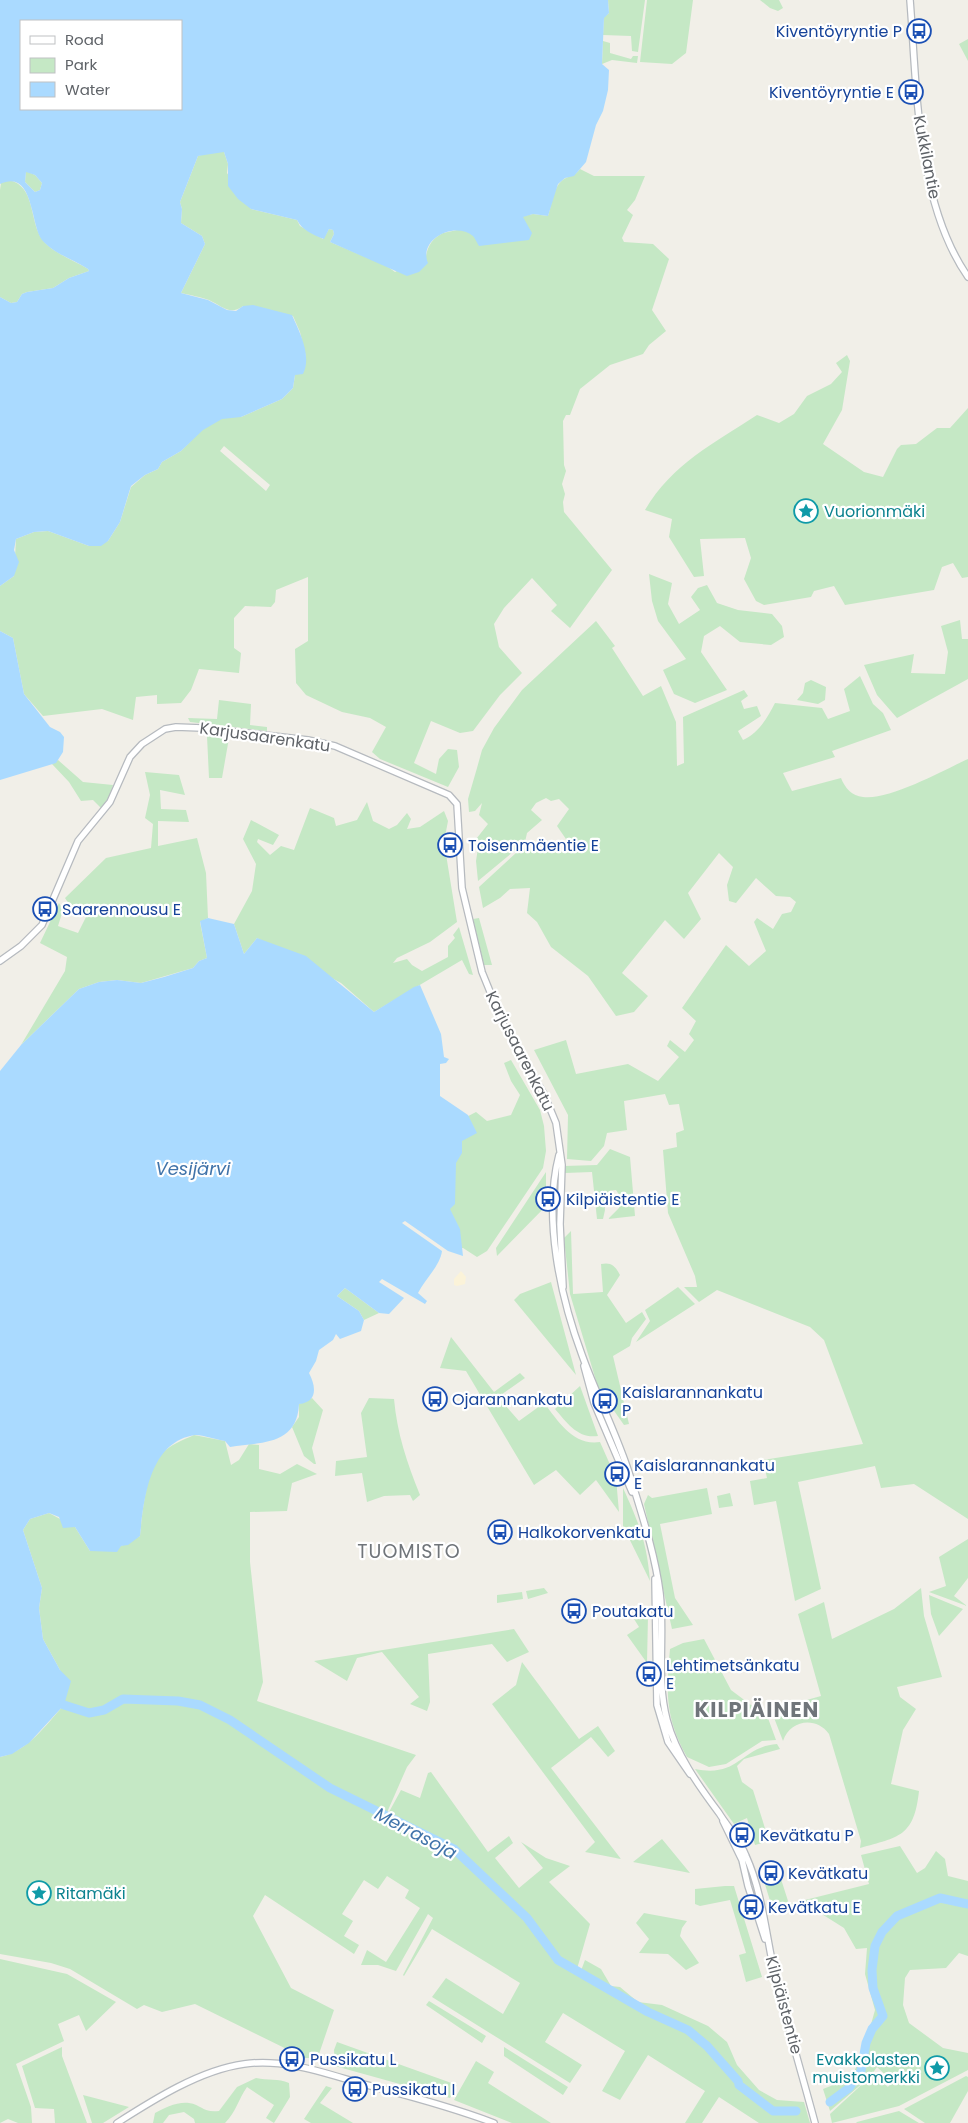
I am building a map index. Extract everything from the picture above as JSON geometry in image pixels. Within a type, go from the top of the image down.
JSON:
[{"type":"street","name":"Kukkilantie","points":[[910,0],[914,71],[926,161],[938,213],[948,242],[968,277]]},
{"type":"street","name":"Karjusaarenkatu","points":[[0,961],[21,946],[42,925],[78,841],[110,802],[130,757],[153,735],[171,728],[185,727],[290,738],[335,746],[439,790],[457,804],[462,888],[482,972],[504,1026],[552,1110],[558,1132],[560,1150],[554,1186],[557,1271],[582,1355],[632,1481],[648,1537],[660,1600],[662,1686]]},
{"type":"street","name":"Karjusaarenkatu","points":[[654,1567],[655,1689]]},
{"type":"street","name":"Kilpiäistentie","points":[[662,1686],[663,1705],[673,1737],[696,1781]]},
{"type":"street","name":"Kilpiäistentie","points":[[655,1689],[661,1723],[668,1742],[682,1765],[696,1781],[721,1817],[742,1860],[752,1902],[768,1944],[816,2123]]},
{"type":"street","points":[[117,2123],[183,2084],[243,2064],[269,2062],[310,2069],[421,2099],[494,2123]]},
{"type":"green space","points":[[608,0],[645,0],[638,52],[632,51],[631,36],[603,35],[604,17],[609,13]]},
{"type":"green space","points":[[647,0],[693,0],[686,53],[672,64],[640,62]]},
{"type":"green space","points":[[760,0],[779,0],[783,8],[778,11],[770,8]]},
{"type":"green space","points":[[968,39],[968,61],[959,44]]},
{"type":"green space","points":[[603,41],[610,43],[610,53],[631,59],[633,56],[638,56],[637,63],[612,60],[602,64]]},
{"type":"green space","points":[[210,152],[224,152],[228,164],[227,173],[251,209],[297,220],[300,226],[323,239],[329,229],[333,230],[334,234],[330,242],[387,266],[395,272],[426,256],[432,242],[443,233],[533,214],[548,216],[557,186],[580,169],[594,176],[645,176],[635,200],[627,210],[633,215],[622,238],[624,242],[653,244],[669,259],[652,310],[666,331],[649,345],[643,354],[610,365],[580,389],[570,415],[566,415],[563,421],[564,465],[566,471],[562,484],[565,494],[563,502],[564,512],[612,570],[570,628],[551,611],[557,605],[532,578],[504,608],[494,624],[499,647],[522,673],[500,695],[473,731],[460,733],[431,721],[414,763],[436,774],[439,759],[448,749],[457,750],[459,767],[448,787],[380,759],[372,752],[386,727],[370,718],[342,712],[306,695],[296,683],[295,649],[308,641],[308,577],[276,590],[275,602],[271,607],[245,606],[234,618],[234,648],[241,653],[239,673],[199,669],[191,690],[181,703],[157,704],[157,695],[136,697],[133,720],[102,709],[43,716],[24,694],[13,638],[0,631],[0,586],[14,576],[16,539],[34,532],[48,531],[89,546],[108,541],[120,522],[131,487],[145,475],[158,469],[162,462],[181,451],[219,412],[241,417],[282,399],[293,388],[295,375],[306,357],[300,332],[293,316],[243,306],[230,310],[209,300],[181,293],[205,244],[202,236],[181,223],[182,209],[180,202],[198,156]],"holes":[[[224,446],[270,485],[266,491],[220,451]]]},
{"type":"green space","points":[[26,171],[35,175],[42,183],[40,190],[35,192],[25,182]]},
{"type":"green space","points":[[9,180],[24,189],[31,205],[38,232],[46,244],[89,271],[69,278],[53,288],[22,294],[17,302],[11,303],[0,297],[0,190],[1,183]]},
{"type":"green space","points":[[847,355],[850,361],[842,410],[823,444],[864,472],[883,477],[897,449],[901,445],[916,444],[937,428],[950,428],[968,408],[968,577],[962,578],[953,563],[942,567],[934,590],[845,605],[834,586],[814,591],[811,597],[764,605],[756,601],[744,579],[751,558],[745,538],[700,539],[704,576],[694,577],[669,537],[672,519],[645,510],[656,494],[668,479],[695,456],[757,415],[779,423],[794,414],[807,396],[831,384],[842,372],[836,363]]},
{"type":"green space","points":[[649,574],[672,583],[668,604],[679,624],[700,610],[691,597],[698,588],[707,585],[717,603],[738,610],[772,614],[782,626],[784,637],[771,645],[740,642],[720,626],[704,636],[701,652],[727,690],[695,703],[674,694],[663,670],[686,659],[658,621],[652,601]]},
{"type":"green space","points":[[960,620],[962,639],[968,639],[968,679],[897,718],[877,695],[864,665],[914,654],[911,673],[945,674],[948,652],[941,626]]},
{"type":"green space","points":[[596,621],[615,646],[612,648],[643,696],[661,686],[676,722],[677,766],[684,763],[683,717],[744,690],[748,696],[741,701],[744,709],[757,706],[761,716],[738,731],[743,740],[758,729],[775,703],[822,708],[828,719],[850,711],[844,689],[860,676],[873,704],[883,713],[891,730],[832,751],[835,757],[783,773],[792,791],[841,778],[852,793],[863,797],[874,797],[916,784],[968,759],[968,1519],[914,1484],[881,1488],[875,1466],[798,1482],[821,1589],[795,1601],[776,1501],[754,1505],[750,1481],[767,1478],[763,1460],[863,1444],[824,1340],[810,1327],[717,1290],[699,1302],[684,1287],[697,1287],[695,1276],[668,1213],[663,1150],[677,1147],[676,1133],[684,1130],[679,1104],[669,1105],[665,1094],[624,1101],[627,1130],[607,1133],[604,1146],[591,1161],[567,1159],[568,1115],[534,1050],[566,1040],[576,1074],[628,1064],[658,1081],[679,1057],[667,1046],[670,1040],[685,1052],[694,1040],[689,1034],[696,1021],[682,1008],[726,945],[749,966],[766,951],[754,922],[757,918],[773,929],[782,914],[791,912],[796,902],[790,897],[776,896],[756,878],[736,903],[729,901],[727,885],[733,867],[719,853],[688,893],[701,919],[684,939],[665,920],[622,973],[648,996],[634,1012],[616,1016],[588,976],[551,947],[537,922],[527,913],[530,888],[510,889],[500,898],[483,908],[479,887],[516,853],[526,849],[561,853],[568,842],[557,826],[569,809],[559,799],[551,801],[546,798],[536,803],[531,810],[542,820],[527,833],[525,842],[478,881],[476,861],[478,848],[473,843],[488,824],[479,815],[482,803],[475,811],[469,812],[468,799],[482,750],[494,728],[522,690]]},
{"type":"green space","points":[[811,680],[826,687],[825,700],[818,704],[797,700],[803,693],[805,683]]},
{"type":"green space","points":[[219,700],[251,704],[250,725],[267,727],[267,731],[190,722],[188,718],[217,719]]},
{"type":"green space","points":[[207,736],[229,738],[222,778],[209,778]]},
{"type":"green space","points":[[58,760],[83,782],[113,785],[109,797],[101,808],[93,800],[81,801],[69,782],[52,764]]},
{"type":"green space","points":[[145,772],[179,775],[185,795],[160,790],[161,809],[186,810],[189,822],[158,821],[158,846],[197,838],[206,873],[208,918],[200,922],[207,958],[199,961],[193,968],[141,983],[117,980],[99,982],[79,989],[21,1045],[65,971],[67,957],[40,943],[59,903],[63,910],[58,926],[78,933],[87,915],[69,904],[65,898],[106,858],[151,848],[153,824],[145,818],[150,795]]},
{"type":"green space","points":[[367,802],[373,821],[389,829],[397,825],[407,813],[411,819],[407,829],[420,827],[444,811],[448,821],[444,842],[457,922],[430,942],[397,958],[393,963],[407,959],[412,965],[422,971],[448,957],[448,946],[455,938],[453,935],[459,927],[473,975],[469,974],[462,960],[374,1012],[341,983],[257,938],[244,954],[234,924],[252,891],[256,864],[243,839],[251,820],[279,835],[273,845],[258,839],[257,842],[270,855],[281,846],[294,850],[310,808],[334,818],[336,826],[357,820]]},
{"type":"green space","points":[[479,918],[492,965],[484,965],[473,919]]},
{"type":"green space","points":[[511,1060],[540,1110],[544,1126],[546,1151],[543,1168],[487,1251],[477,1257],[463,1248],[456,1248],[401,1151],[476,1112],[487,1121],[511,1115],[520,1095],[511,1081],[504,1063]]},
{"type":"green space","points":[[610,1149],[630,1157],[635,1216],[608,1219],[619,1208],[622,1199],[616,1190],[609,1191],[604,1198],[605,1210],[603,1219],[597,1219],[592,1172],[565,1173],[564,1166],[597,1165]]},
{"type":"green space","points":[[546,1172],[546,1206],[497,1256],[496,1248]]},
{"type":"green space","points":[[571,1231],[573,1294],[603,1292],[601,1264],[611,1264],[620,1275],[607,1295],[626,1323],[642,1312],[646,1319],[632,1338],[630,1346],[613,1356],[629,1424],[624,1425],[610,1405],[605,1392],[600,1394],[570,1294],[564,1238]]},
{"type":"green space","points":[[551,1282],[576,1375],[514,1300],[520,1294]]},
{"type":"green space","points":[[678,1287],[695,1304],[636,1342],[650,1321],[645,1310]]},
{"type":"green space","points":[[345,1288],[379,1313],[364,1320],[359,1311],[337,1296]]},
{"type":"green space","points":[[451,1337],[494,1392],[520,1373],[525,1378],[498,1397],[519,1421],[544,1403],[561,1425],[574,1436],[590,1442],[600,1442],[616,1478],[619,1512],[596,1480],[580,1495],[556,1470],[534,1485],[466,1371],[440,1368]]},
{"type":"green space","points":[[580,1386],[598,1436],[585,1435],[574,1429],[555,1409]]},
{"type":"green space","points":[[312,1398],[323,1410],[312,1448],[316,1464],[304,1456],[292,1427],[299,1417],[299,1404]]},
{"type":"green space","points":[[369,1398],[394,1399],[403,1448],[420,1495],[413,1501],[410,1495],[384,1496],[367,1502],[362,1473],[335,1476],[336,1461],[367,1457],[361,1413]]},
{"type":"green space","points":[[194,1435],[225,1441],[231,1465],[239,1460],[249,1444],[259,1445],[259,1469],[280,1474],[297,1464],[317,1474],[292,1483],[287,1511],[250,1512],[250,1562],[263,1682],[257,1701],[416,1755],[407,1767],[385,1817],[452,1852],[526,1921],[557,1963],[579,1976],[585,1960],[601,1969],[611,1986],[620,1987],[638,2002],[662,2005],[708,2026],[727,2042],[737,2065],[759,2090],[777,2100],[804,2102],[810,2123],[759,2123],[719,2097],[702,2123],[685,2123],[705,2091],[648,2055],[620,2100],[602,2091],[625,2051],[563,2013],[545,2042],[582,2065],[570,2083],[432,1997],[446,1978],[503,2014],[520,1983],[432,1929],[403,1975],[433,1918],[428,1914],[396,1971],[378,1965],[361,1965],[367,1950],[386,1962],[420,1908],[405,1898],[409,1890],[387,1876],[378,1889],[364,1880],[342,1914],[353,1921],[344,1936],[359,1945],[354,1954],[265,1895],[253,1916],[291,1988],[334,2010],[316,2058],[305,2058],[195,2004],[162,2012],[144,2005],[137,2009],[70,1969],[51,1963],[0,1954],[0,1757],[10,1754],[28,1743],[64,1705],[60,1670],[43,1639],[39,1608],[42,1588],[23,1530],[30,1519],[49,1513],[75,1527],[90,1551],[121,1546],[140,1536],[148,1481],[156,1461],[168,1448]]},
{"type":"green space","points":[[623,1488],[641,1533],[647,1555],[650,1581],[623,1526]]},
{"type":"green space","points":[[707,1488],[712,1514],[660,1524],[675,1598],[693,1625],[672,1629],[644,1504],[648,1495],[652,1498]]},
{"type":"green space","points":[[730,1493],[733,1506],[719,1508],[717,1496]]},
{"type":"green space","points":[[968,1539],[968,1578],[954,1596],[967,1606],[929,1592],[946,1586],[939,1557]]},
{"type":"green space","points":[[544,1588],[548,1593],[528,1599],[526,1591]]},
{"type":"green space","points":[[921,1588],[924,1616],[942,1677],[897,1687],[900,1697],[916,1709],[903,1730],[891,1784],[919,1791],[917,1806],[913,1818],[902,1833],[885,1841],[860,1848],[861,1841],[829,1734],[824,1728],[811,1723],[804,1723],[791,1729],[783,1741],[771,1710],[821,1696],[798,1614],[824,1602],[832,1639],[894,1609]]},
{"type":"green space","points":[[522,1592],[523,1599],[497,1603],[497,1595]]},
{"type":"green space","points":[[929,1595],[963,1609],[939,1636],[931,1614]]},
{"type":"green space","points":[[648,1616],[647,1663],[627,1635],[639,1627],[634,1619]]},
{"type":"green space","points":[[514,1629],[529,1652],[507,1662],[492,1644],[428,1654],[430,1702],[427,1711],[410,1704],[419,1697],[382,1652],[357,1658],[347,1681],[314,1661]]},
{"type":"green space","points":[[704,1639],[731,1690],[759,1711],[765,1710],[776,1740],[762,1741],[726,1764],[709,1767],[687,1757],[674,1729],[668,1692],[670,1649],[683,1643]]},
{"type":"green space","points":[[522,1662],[579,1739],[598,1726],[615,1751],[608,1757],[591,1737],[551,1768],[621,1859],[585,1852],[595,1842],[492,1704],[516,1685]]},
{"type":"green space","points":[[777,1744],[780,1749],[744,1759],[737,1766],[742,1782],[753,1790],[769,1841],[755,1845],[747,1818],[734,1824],[695,1769],[710,1771],[722,1769],[731,1766],[755,1750]]},
{"type":"green space","points":[[431,1772],[488,1852],[509,1836],[513,1843],[495,1858],[519,1888],[543,1868],[521,1842],[546,1858],[570,1866],[549,1882],[590,1924],[577,1969],[560,1958],[529,1916],[455,1847],[389,1812],[401,1790],[420,1798],[428,1773]]},
{"type":"green space","points":[[662,1839],[690,1873],[633,1862]]},
{"type":"green space","points":[[900,1846],[917,1873],[925,1868],[936,1851],[945,1859],[948,1876],[968,1881],[968,1956],[959,1953],[946,1968],[910,1970],[905,1978],[903,2005],[909,2023],[943,2048],[968,2053],[968,2070],[899,2106],[832,2123],[830,2114],[871,2076],[830,2111],[823,2089],[851,2078],[863,2053],[875,2010],[865,1974],[867,1948],[856,1949],[844,1928],[809,1906],[774,1914],[764,1881],[780,1876],[789,1904],[869,1884],[861,1855]],"holes":[[[877,2067],[892,2081],[888,2087],[872,2074]]]},
{"type":"green space","points":[[734,1886],[762,1977],[746,1982],[739,1955],[746,1953],[730,1900],[700,1906],[695,1904],[695,1889]]},
{"type":"green space","points":[[644,1913],[687,1921],[682,1928],[680,1936],[699,1963],[686,1970],[668,1954],[639,1953],[649,1939],[636,1923]]},
{"type":"green space","points":[[0,1959],[67,1974],[116,2002],[86,2031],[79,2015],[58,2024],[64,2041],[16,2064],[31,2107],[32,2123],[18,2123],[8,2119],[0,2123]]},
{"type":"green space","points":[[429,2001],[486,2036],[482,2043],[426,2005]]},
{"type":"green space","points":[[337,2042],[457,2085],[450,2098],[335,2066],[334,2050]]},
{"type":"green space","points":[[62,2047],[62,2056],[87,2123],[55,2123],[54,2109],[35,2108],[22,2066]]},
{"type":"green space","points":[[504,2047],[568,2087],[563,2095],[504,2056]]},
{"type":"green space","points":[[476,2061],[494,2072],[488,2083],[551,2123],[512,2123],[454,2100]]},
{"type":"green space","points":[[966,2076],[968,2077],[968,2091],[950,2123],[925,2123],[904,2109]]},
{"type":"green space","points":[[256,2078],[289,2083],[290,2097],[274,2123],[266,2118],[274,2105],[247,2087],[232,2115],[225,2123],[195,2123],[194,2119],[184,2112],[169,2115],[163,2123],[153,2123],[155,2113],[181,2103],[193,2104],[209,2111],[219,2111],[237,2087]]},
{"type":"green space","points":[[326,2086],[332,2088],[320,2103],[353,2123],[311,2123],[304,2119]]},
{"type":"green space","points":[[83,2095],[129,2107],[103,2123],[92,2123]]},
{"type":"green space","points":[[899,2111],[919,2123],[856,2123],[857,2122]]},
{"type":"sand","points":[[461,1271],[466,1277],[465,1284],[454,1285],[454,1279]]},
{"type":"water","points":[[0,0],[608,0],[609,13],[604,18],[602,64],[609,70],[608,90],[603,111],[596,125],[586,162],[574,176],[565,178],[558,184],[548,216],[533,214],[523,217],[532,233],[529,240],[479,246],[473,236],[465,232],[448,232],[433,240],[428,247],[426,254],[428,263],[419,272],[407,276],[330,242],[334,234],[333,230],[329,229],[324,239],[312,234],[299,224],[297,220],[251,209],[238,199],[228,186],[228,164],[224,152],[198,156],[180,202],[182,209],[181,223],[202,236],[205,244],[181,293],[208,300],[227,310],[236,311],[243,306],[253,305],[292,315],[306,352],[303,374],[295,375],[293,388],[282,399],[241,417],[222,419],[203,430],[181,451],[162,462],[158,469],[145,475],[131,486],[120,522],[108,541],[101,546],[89,546],[48,531],[34,532],[16,539],[14,550],[19,562],[14,576],[0,586],[0,297],[11,303],[17,302],[22,294],[53,288],[69,278],[89,271],[82,265],[52,249],[42,240],[25,190],[19,184],[11,181],[0,184]],"holes":[[[26,172],[35,175],[42,183],[40,190],[35,192],[25,182]]]},
{"type":"water","points":[[0,631],[13,638],[24,694],[50,727],[60,732],[64,737],[63,752],[56,763],[0,780]]},
{"type":"water","name":"Vesijärvi","points":[[208,918],[234,924],[244,954],[257,938],[306,956],[374,1012],[420,985],[441,1034],[444,1057],[449,1059],[446,1063],[440,1064],[440,1096],[468,1115],[477,1133],[462,1141],[462,1153],[456,1163],[455,1204],[450,1209],[460,1229],[463,1256],[448,1251],[405,1221],[402,1223],[442,1251],[441,1257],[418,1293],[427,1301],[425,1304],[382,1279],[379,1282],[404,1298],[389,1314],[379,1313],[345,1288],[337,1296],[359,1311],[364,1320],[361,1331],[340,1339],[336,1334],[333,1340],[319,1350],[316,1361],[309,1373],[314,1393],[310,1400],[299,1404],[297,1418],[292,1428],[284,1435],[275,1439],[230,1447],[225,1441],[201,1435],[180,1440],[158,1460],[152,1474],[147,1490],[140,1536],[128,1545],[121,1546],[117,1552],[90,1551],[75,1527],[63,1528],[59,1517],[49,1513],[30,1519],[23,1530],[42,1588],[39,1608],[43,1639],[60,1670],[71,1681],[64,1705],[29,1743],[12,1754],[0,1757],[0,1071],[21,1045],[79,989],[99,982],[117,980],[141,983],[193,968],[199,961],[207,958],[200,921]]},
{"type":"waterway","name":"Merrasoja","points":[[64,1705],[89,1713],[104,1710],[123,1699],[178,1701],[200,1705],[230,1720],[330,1788],[454,1849],[527,1918],[558,1960],[648,2012],[688,2030],[707,2046],[738,2081],[739,2085],[773,2111],[796,2111]]},
{"type":"waterway","name":"Merrasoja","points":[[830,2102],[849,2088],[861,2071],[866,2043],[872,2029],[883,2016],[873,1988],[872,1970],[875,1946],[882,1932],[897,1916],[940,1898],[968,1904]]},
{"type":"place","name":"Kiventöyryntie P","points":[[919,31]]},
{"type":"place","name":"Kiventöyryntie E","points":[[911,92]]},
{"type":"place","name":"Vuorionmäki","points":[[806,511]]},
{"type":"place","name":"Toisenmäentie E","points":[[450,845]]},
{"type":"place","name":"Saarennousu E","points":[[45,909]]},
{"type":"place","name":"Kilpiäistentie E","points":[[548,1199]]},
{"type":"place","name":"Ojarannankatu","points":[[435,1399]]},
{"type":"place","name":"Kaislarannankatu P","points":[[605,1401]]},
{"type":"place","name":"Kaislarannankatu E","points":[[617,1474]]},
{"type":"place","name":"Halkokorvenkatu","points":[[500,1532]]},
{"type":"place","name":"Poutakatu","points":[[574,1611]]},
{"type":"place","name":"Lehtimetsänkatu E","points":[[649,1674]]},
{"type":"place","name":"Kevätkatu P","points":[[742,1835]]},
{"type":"place","name":"Kevätkatu","points":[[771,1873]]},
{"type":"place","name":"Ritamäki","points":[[39,1893]]},
{"type":"place","name":"Kevätkatu E","points":[[751,1907]]},
{"type":"place","name":"Pussikatu L","points":[[292,2059]]},
{"type":"place","name":"Evakkolasten muistomerkki","points":[[937,2068]]},
{"type":"place","name":"Pussikatu I","points":[[355,2089]]},
{"type":"district","name":"TUOMISTO","points":[[409,1551]]},
{"type":"district","name":"KILPIÄINEN","points":[[757,1709]]}]
